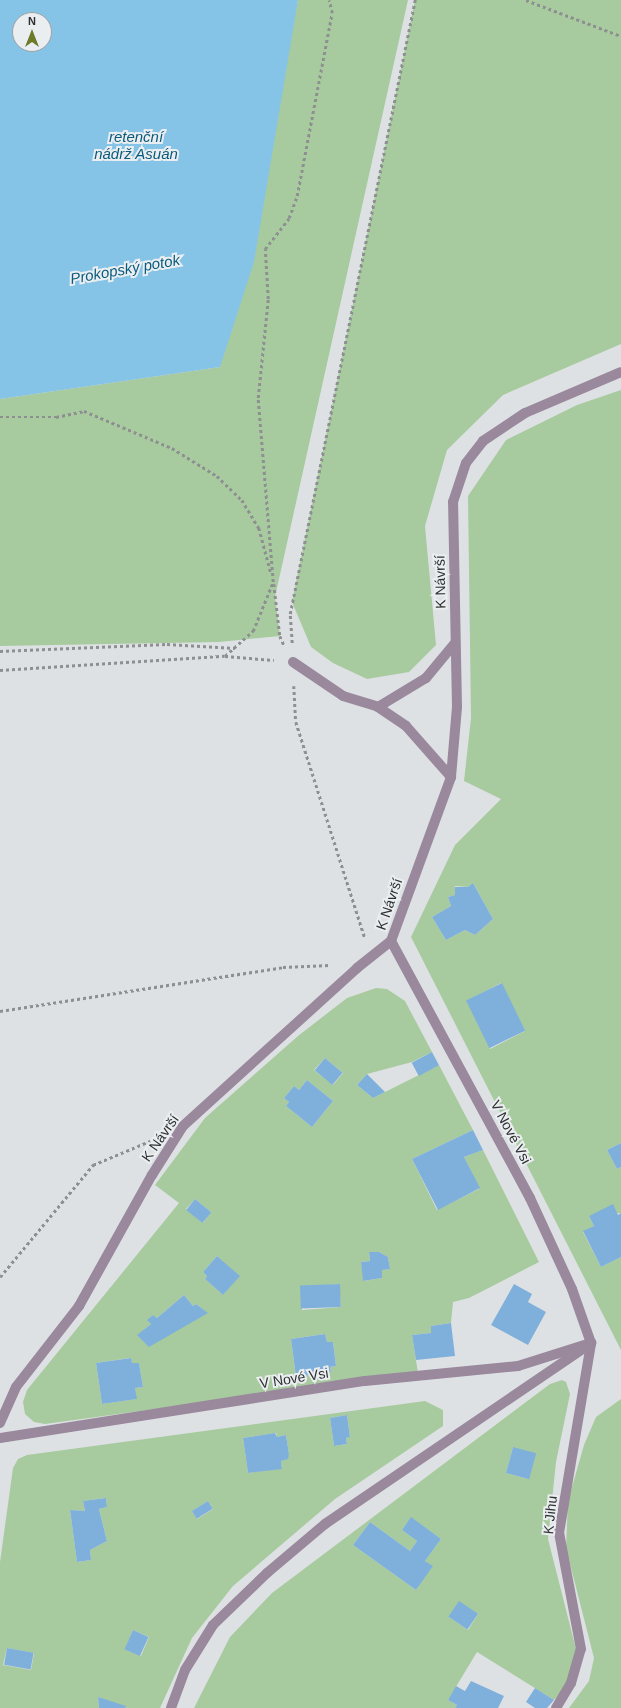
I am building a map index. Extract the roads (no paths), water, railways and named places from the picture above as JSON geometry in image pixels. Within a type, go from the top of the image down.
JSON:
[{"type":"street","name":"K Návrší","points":[[0,1423],[16,1387],[79,1306],[152,1175],[183,1126],[357,968],[391,941],[451,777],[457,707],[453,502],[466,464],[484,441],[525,413],[621,372]]},
{"type":"street","points":[[378,707],[426,678],[455,643]]},
{"type":"street","points":[[293,662],[343,696],[378,707],[430,749],[451,777]]},
{"type":"street","name":"V Nové Vsi","points":[[0,1438],[365,1381],[518,1366],[591,1343],[572,1288],[530,1198],[391,941]]},
{"type":"street","points":[[171,1708],[185,1670],[213,1625],[267,1573],[325,1524],[591,1343]]},
{"type":"street","name":"K Jihu","points":[[556,1708],[571,1683],[581,1649],[559,1533],[591,1343]]},
{"type":"water","name":"retenční nádrž Asuán","points":[[0,0],[298,0],[254,262],[220,367],[0,399]]},
{"type":"water label","name":"Prokopský potok","points":[[125,269]]}]
